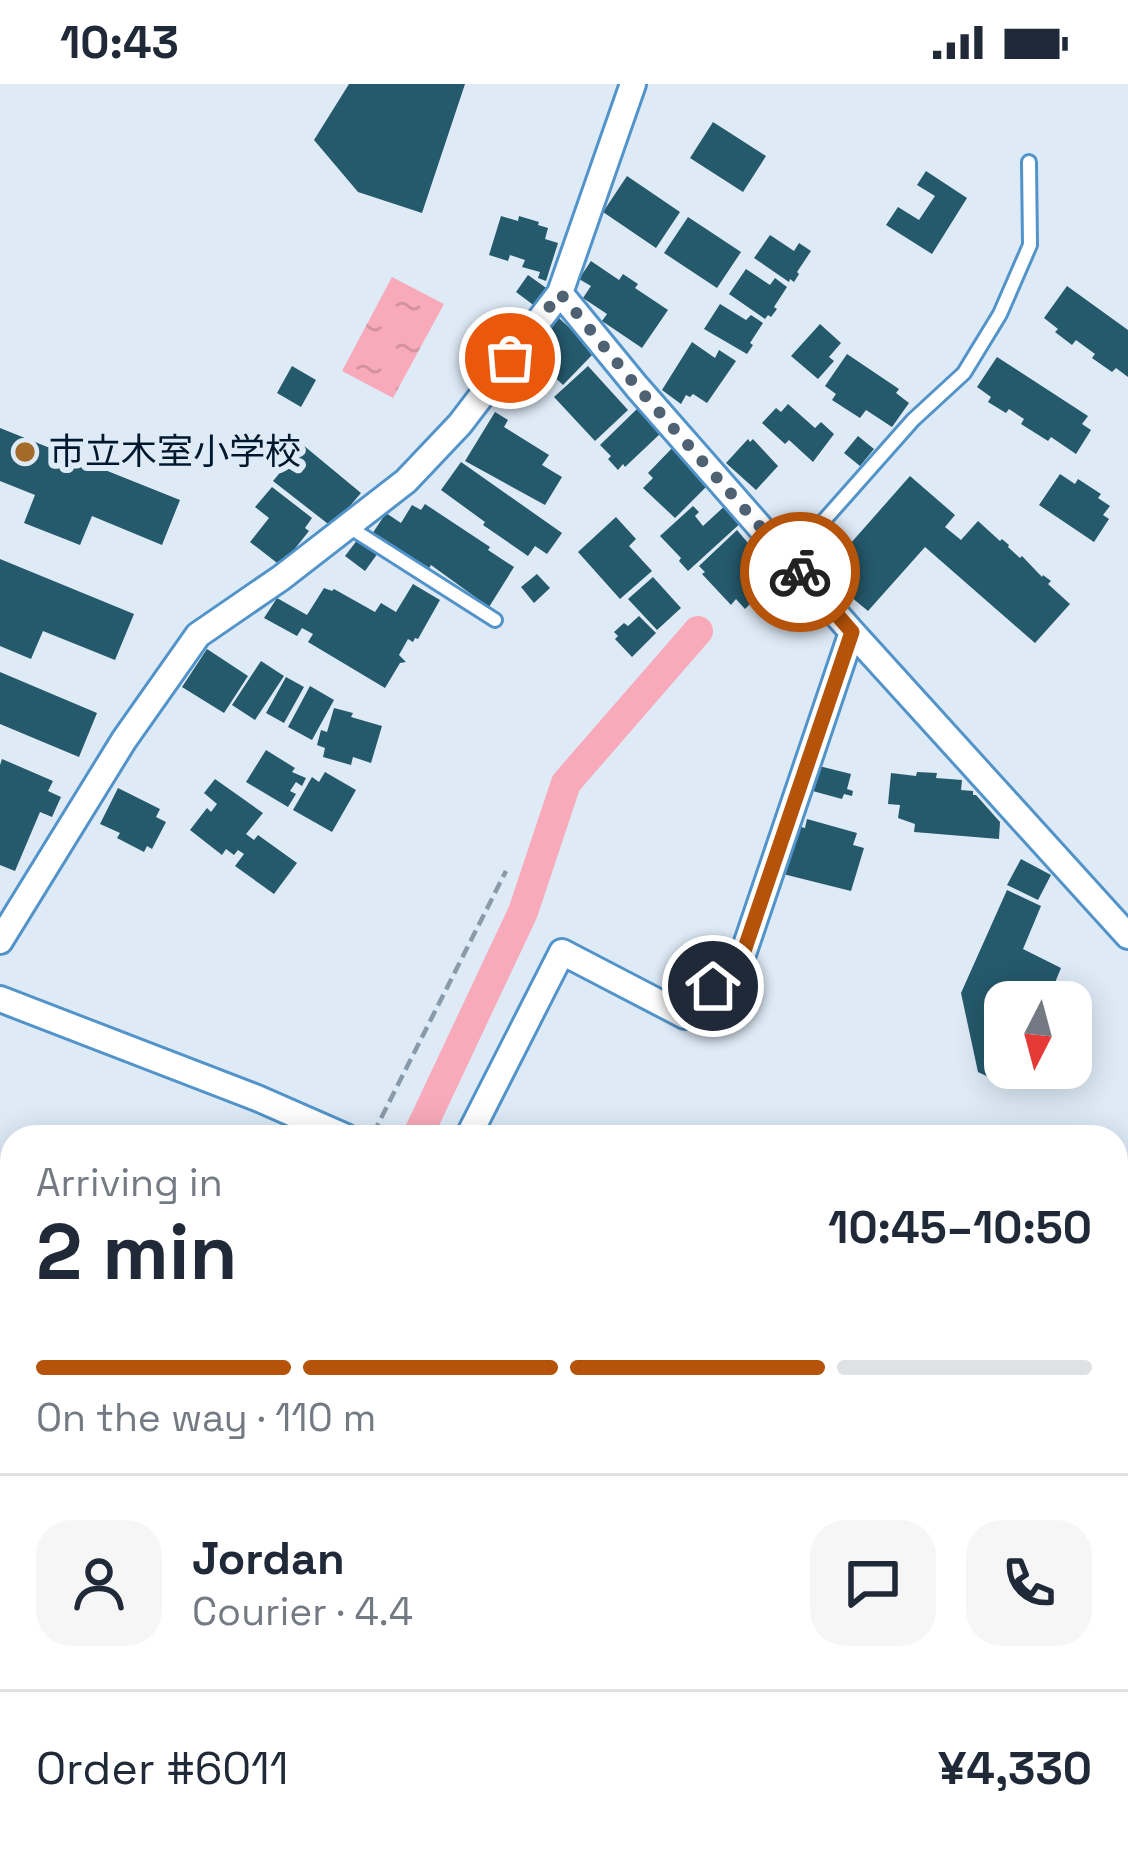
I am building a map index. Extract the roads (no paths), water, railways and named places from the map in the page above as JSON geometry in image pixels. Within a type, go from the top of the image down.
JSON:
[{"type":"street","points":[[0,941],[124,740],[198,635],[406,481],[436,452],[560,293],[633,84]]},
{"type":"street","points":[[560,293],[852,632],[1128,936]]},
{"type":"street","points":[[474,1125],[562,952],[685,1016],[742,957],[852,632]]},
{"type":"street","points":[[0,999],[319,1125]]},
{"type":"lane","points":[[789,560],[913,420],[964,373],[988,334],[1030,245],[1029,162]]},
{"type":"lane","points":[[349,527],[495,620]]},
{"type":"water","points":[[392,277],[444,304],[393,398],[342,371]]},
{"type":"waterway","points":[[423,1125],[523,912],[566,783],[698,631]]},
{"type":"place","name":"市立木室小学校","points":[[25,452]]}]
